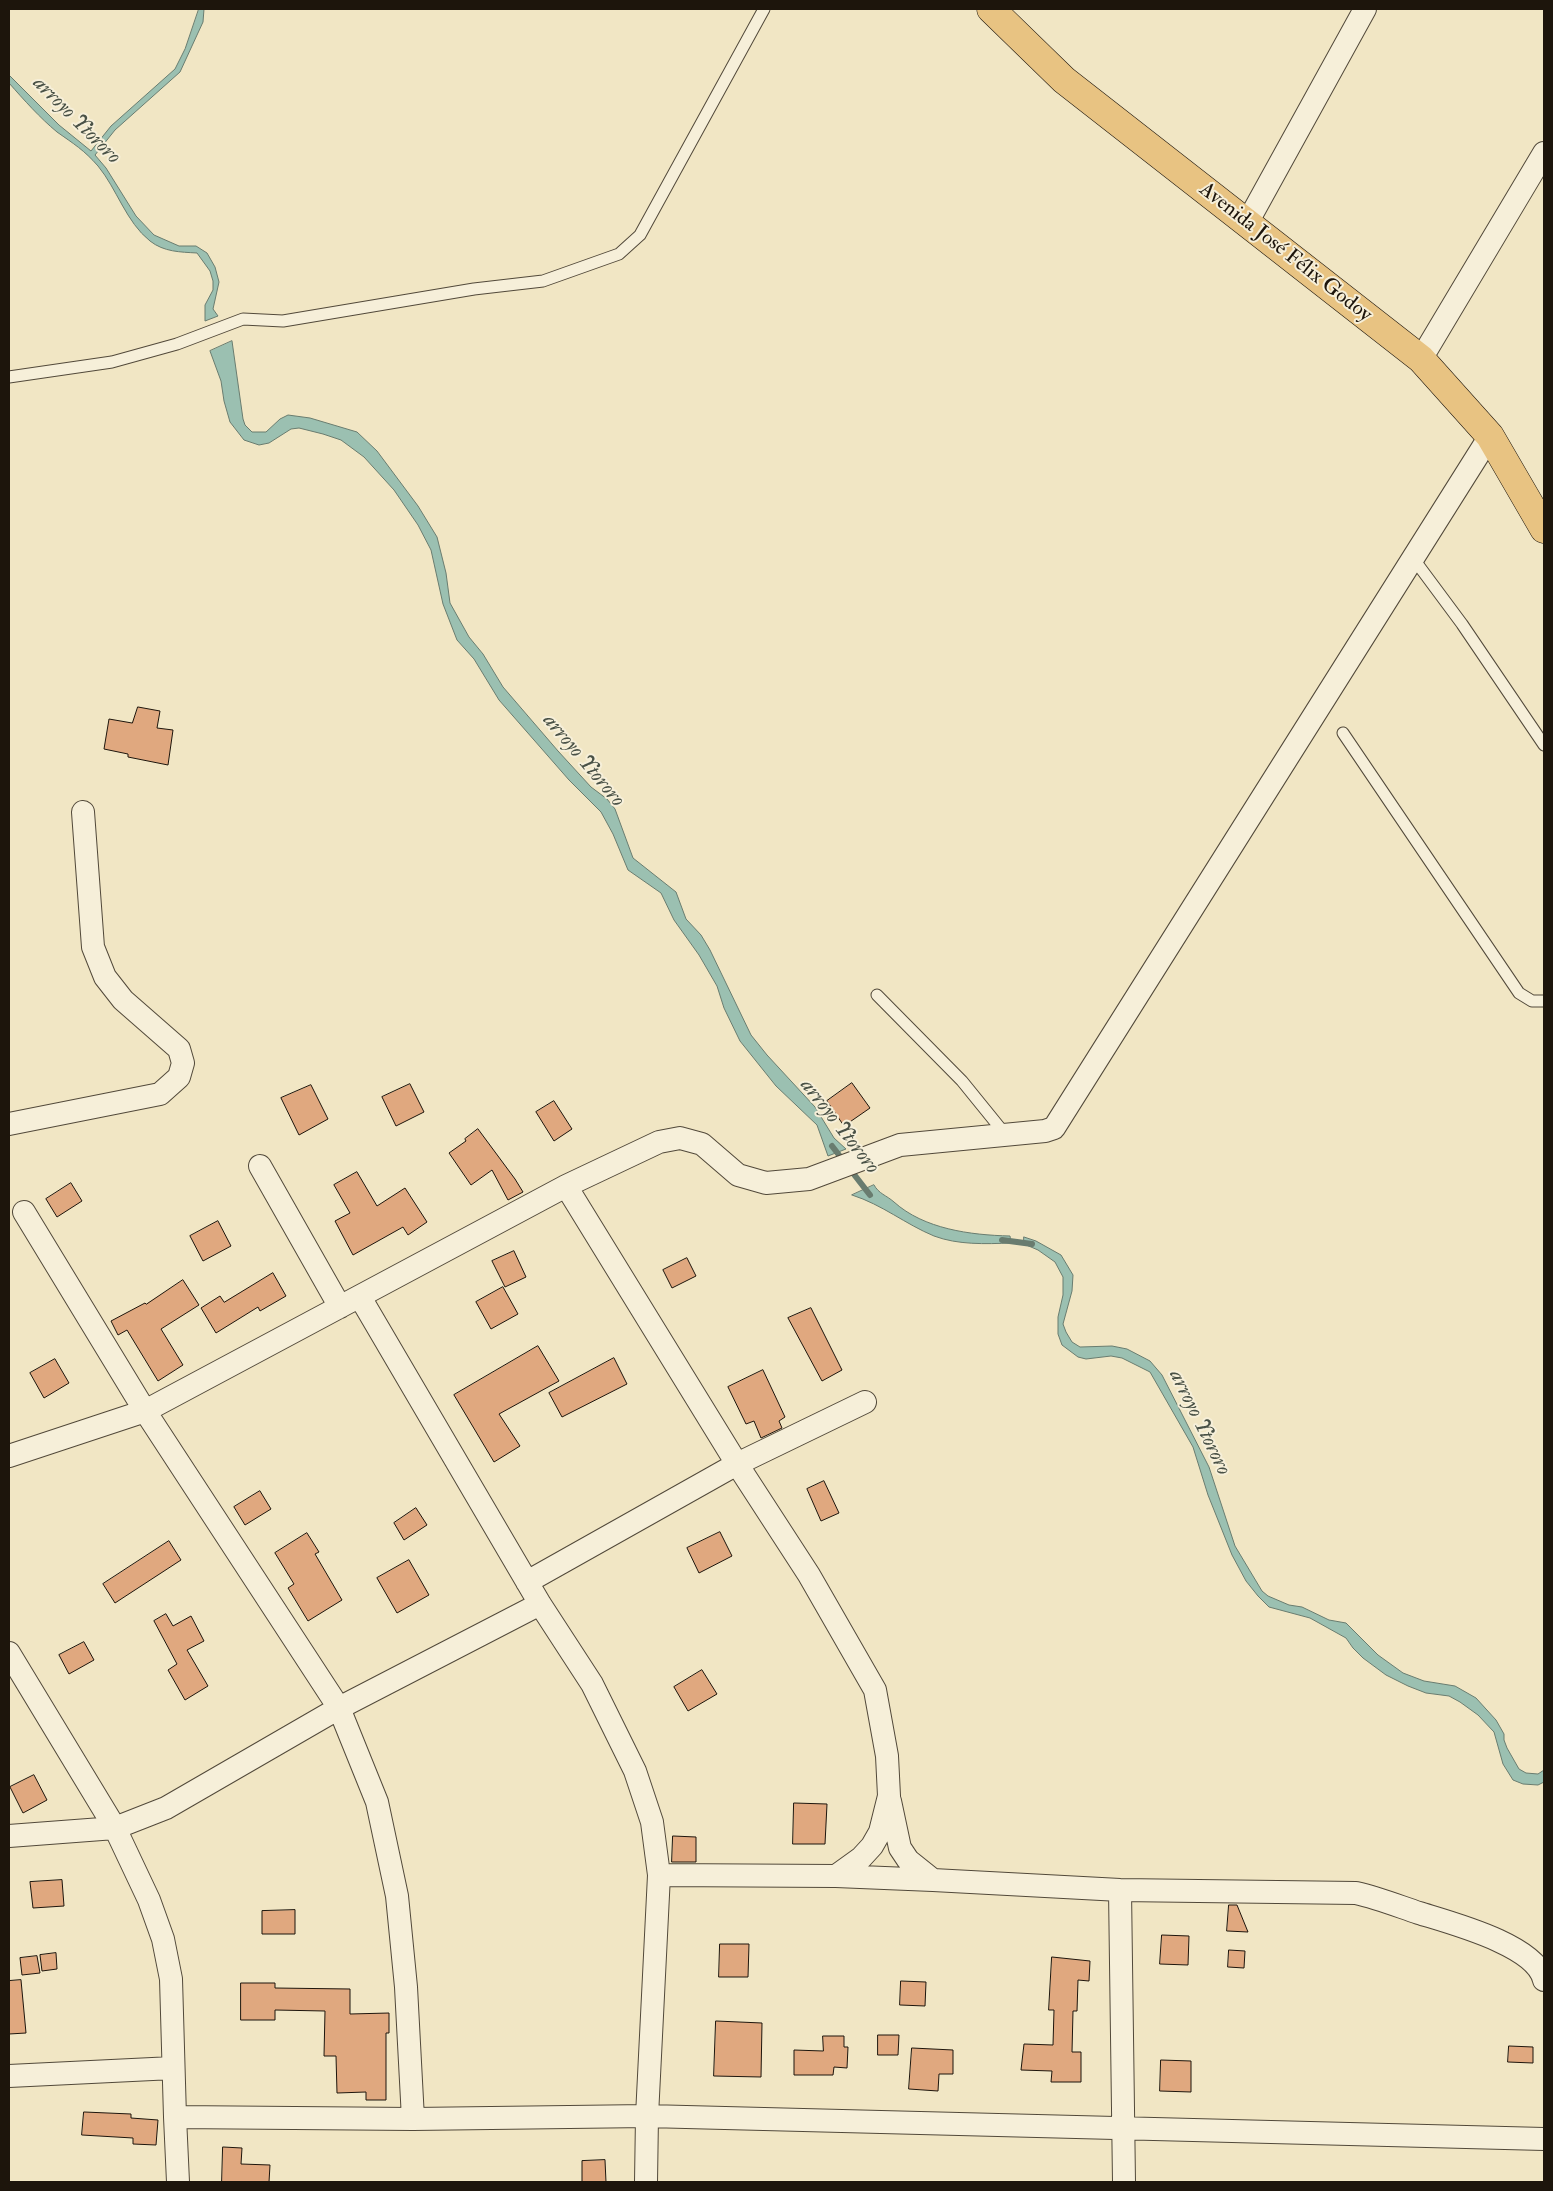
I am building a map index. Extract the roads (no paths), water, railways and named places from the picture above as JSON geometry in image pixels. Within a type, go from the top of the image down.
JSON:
[{"type":"main road","name":"Avenida José Félix Godoy","points":[[1002,13],[1064,80],[1421,360],[1490,436],[1544,529]]},
{"type":"street","points":[[1247,223],[1365,9]]},
{"type":"street","points":[[1421,360],[1544,153]]},
{"type":"street","points":[[9,1456],[145,1411],[566,1186],[659,1142],[680,1138],[702,1144],[738,1175],[766,1182],[809,1179],[900,1145],[1045,1131],[1054,1128],[1490,436]]},
{"type":"street","points":[[9,1124],[160,1094],[179,1077],[183,1063],[179,1049],[123,1000],[105,977],[93,947],[83,812]]},
{"type":"street","points":[[260,1166],[340,1307]]},
{"type":"street","points":[[566,1186],[737,1464],[809,1575],[875,1690],[886,1756],[889,1796],[900,1848],[908,1860],[933,1880]]},
{"type":"street","points":[[24,1212],[145,1411],[340,1708],[377,1802],[397,1896],[406,1987],[413,2119]]},
{"type":"street","points":[[360,1297],[540,1604],[592,1684],[635,1771],[652,1822],[659,1875],[647,2116],[646,2182]]},
{"type":"street","points":[[527,1582],[737,1464],[865,1402]]},
{"type":"street","points":[[9,1836],[115,1828],[166,1808],[340,1708],[540,1604]]},
{"type":"street","points":[[9,1653],[115,1828],[149,1900],[162,1939],[171,1979],[178,2182]]},
{"type":"street","points":[[836,1876],[861,1858],[872,1846],[880,1832],[889,1796]]},
{"type":"street","points":[[659,1875],[836,1876],[1120,1890],[1356,1893],[1381,1898],[1496,1939],[1523,1953],[1544,1974]]},
{"type":"street","points":[[1120,1890],[1124,2182]]},
{"type":"street","points":[[9,2076],[173,2068]]},
{"type":"street","points":[[175,2117],[413,2119],[647,2116],[1544,2139]]},
{"type":"lane","points":[[9,378],[112,362],[177,344],[243,319],[283,322],[474,289],[543,281],[619,254],[640,235],[764,9]]},
{"type":"lane","points":[[1413,558],[1457,617],[1544,745]]},
{"type":"lane","points":[[1343,733],[1518,993],[1532,1001],[1544,1001]]},
{"type":"lane","points":[[877,995],[962,1081],[1005,1134]]},
{"type":"waterway","name":"arroyo Ytororo","points":[[832,1146],[870,1195]]},
{"type":"waterway","name":"arroyo Ytororo","points":[[1002,1240],[1032,1244]]}]
